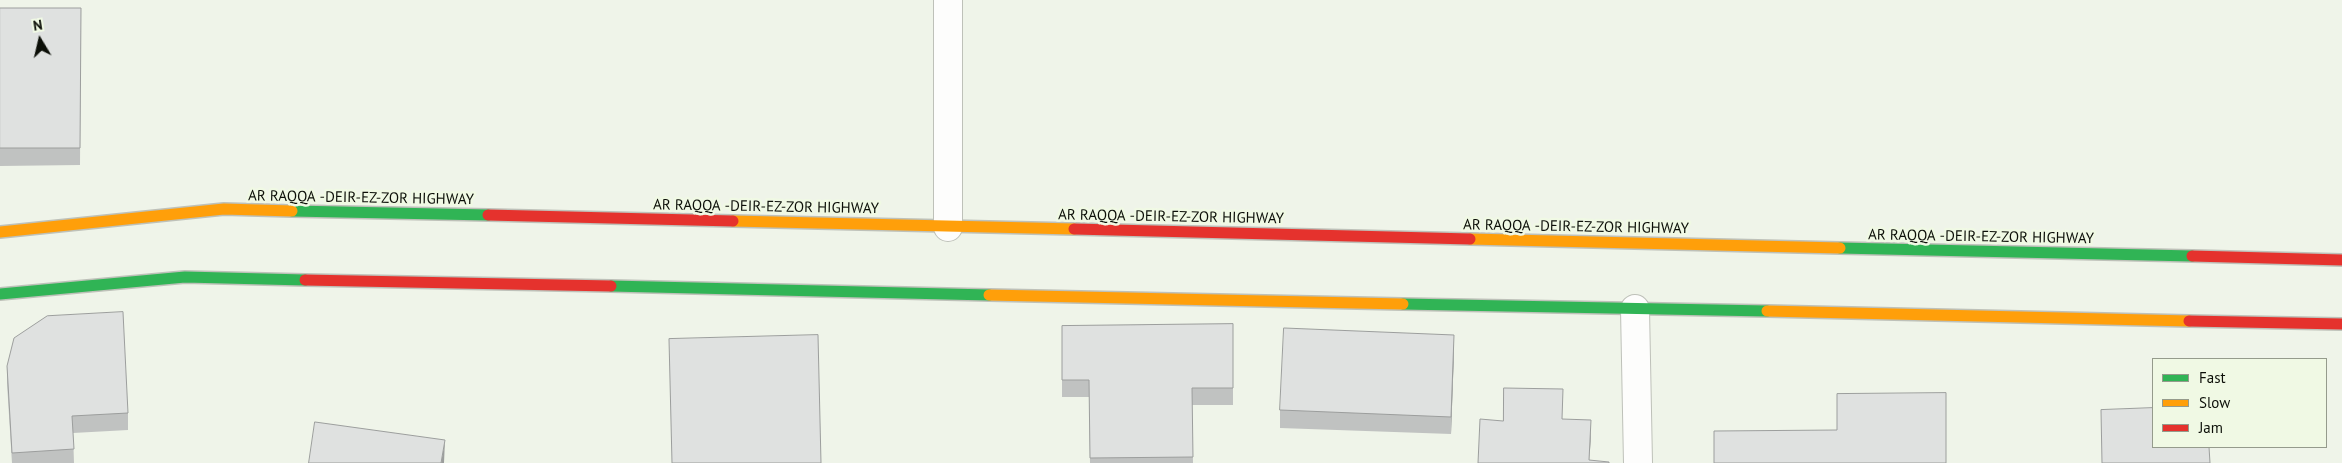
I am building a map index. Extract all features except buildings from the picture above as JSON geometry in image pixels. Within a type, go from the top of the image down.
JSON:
[{"type":"main road","name":"AR RAQQA -DEIR-EZ-ZOR HIGHWAY","points":[[0,232],[224,209],[2342,260]]},
{"type":"main road","points":[[0,294],[185,277],[2342,324]]},
{"type":"street","points":[[948,0],[948,227]]},
{"type":"street","points":[[1635,309],[1638,463]]},
{"type":"traffic: fast","points":[[292,211],[488,215]]},
{"type":"traffic: fast","points":[[1840,248],[2192,256]]},
{"type":"traffic: fast","points":[[0,294],[185,277],[305,280]]},
{"type":"traffic: fast","points":[[611,286],[989,295]]},
{"type":"traffic: fast","points":[[1403,304],[1767,311]]},
{"type":"traffic: slow","points":[[0,232],[224,209],[292,211]]},
{"type":"traffic: slow","points":[[733,221],[1074,229]]},
{"type":"traffic: slow","points":[[1470,239],[1840,248]]},
{"type":"traffic: slow","points":[[989,295],[1403,304]]},
{"type":"traffic: slow","points":[[1767,311],[2189,321]]},
{"type":"traffic: jam","points":[[488,215],[733,221]]},
{"type":"traffic: jam","points":[[1074,229],[1470,239]]},
{"type":"traffic: jam","points":[[2192,256],[2342,260]]},
{"type":"traffic: jam","points":[[305,280],[611,286]]},
{"type":"traffic: jam","points":[[2189,321],[2342,324]]}]
